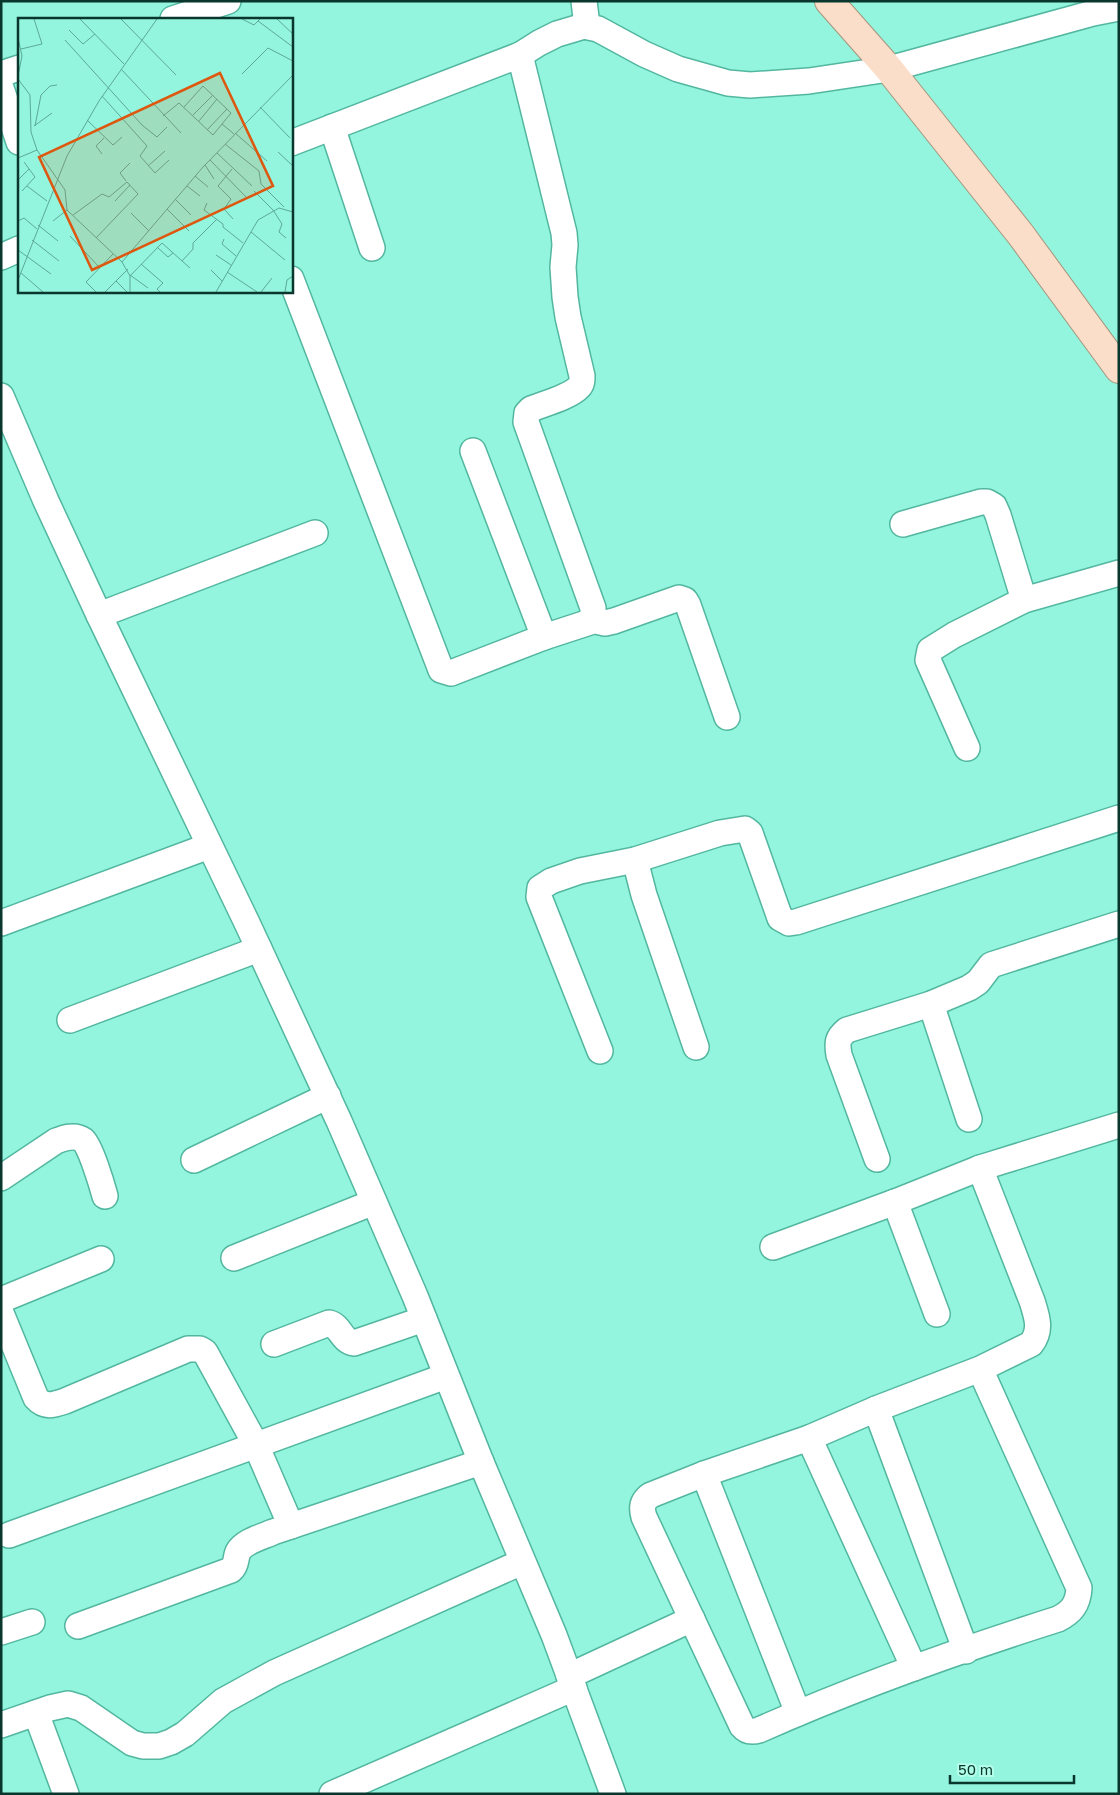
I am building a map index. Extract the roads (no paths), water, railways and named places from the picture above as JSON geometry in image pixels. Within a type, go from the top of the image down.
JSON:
[{"type":"main road","points":[[829,1],[889,69],[1021,235],[1119,369]]},
{"type":"street","points":[[176,18],[228,1]]},
{"type":"street","points":[[584,1],[587,26]]},
{"type":"street","points":[[292,143],[520,55],[556,34],[587,26],[598,29],[644,54],[678,69],[728,83],[750,85],[809,81],[889,69],[1093,13],[1119,8]]},
{"type":"street","points":[[292,282],[441,670],[451,673],[544,637],[587,624],[592,620],[593,608],[526,422],[530,409],[572,393],[581,384],[582,376],[565,297],[562,267],[565,245],[564,232],[520,55]]},
{"type":"street","points":[[1,74],[18,68]]},
{"type":"street","points":[[1,88],[18,139]]},
{"type":"street","points":[[332,127],[372,248]]},
{"type":"street","points":[[1,257],[18,249]]},
{"type":"street","points":[[1,396],[46,501],[99,615],[328,1096],[424,1319],[522,1562],[554,1635],[613,1794]]},
{"type":"street","points":[[473,451],[544,637]]},
{"type":"street","points":[[902,524],[981,502],[987,502],[994,506],[1007,540],[1024,600]]},
{"type":"street","points":[[99,615],[315,533]]},
{"type":"street","points":[[967,748],[928,660],[930,650],[954,635],[1024,600],[1119,573]]},
{"type":"street","points":[[592,620],[605,623],[679,598],[685,600],[727,717]]},
{"type":"street","points":[[600,1051],[539,897],[538,892],[543,884],[596,866],[636,860],[720,833],[745,829],[750,833],[780,918],[789,923],[812,918],[1119,818]]},
{"type":"street","points":[[1,923],[209,846]]},
{"type":"street","points":[[636,860],[644,895],[696,1047]]},
{"type":"street","points":[[877,1158],[839,1055],[837,1040],[841,1035],[847,1030],[931,1004],[974,986],[991,965],[1119,924]]},
{"type":"street","points":[[70,1020],[259,949]]},
{"type":"street","points":[[931,1004],[969,1119]]},
{"type":"street","points":[[194,1160],[328,1096]]},
{"type":"street","points":[[773,1247],[980,1168],[1119,1125]]},
{"type":"street","points":[[1,1178],[63,1138],[77,1137],[87,1144],[105,1196]]},
{"type":"street","points":[[980,1168],[1032,1301],[1038,1322],[1036,1338],[1030,1344],[980,1369],[876,1409],[809,1438],[704,1474],[651,1495],[642,1503],[642,1510],[744,1729],[750,1732],[759,1730],[914,1668],[1066,1615],[1075,1607],[1079,1588],[980,1369]]},
{"type":"street","points":[[234,1258],[374,1202]]},
{"type":"street","points":[[895,1202],[937,1314]]},
{"type":"street","points":[[1,1300],[101,1259]]},
{"type":"street","points":[[1,1313],[36,1398],[41,1403],[52,1406],[183,1351],[193,1348],[200,1349],[209,1357],[256,1445],[291,1526]]},
{"type":"street","points":[[274,1344],[329,1323],[336,1326],[345,1340],[354,1343],[424,1319]]},
{"type":"street","points":[[9,1535],[446,1376]]},
{"type":"street","points":[[876,1409],[966,1651]]},
{"type":"street","points":[[809,1438],[914,1668]]},
{"type":"street","points":[[78,1626],[231,1570],[236,1563],[237,1554],[245,1544],[291,1526],[481,1462]]},
{"type":"street","points":[[704,1474],[798,1713]]},
{"type":"street","points":[[1,1725],[36,1712],[68,1704],[87,1712],[132,1743],[143,1746],[159,1746],[185,1734],[223,1701],[274,1673],[522,1562]]},
{"type":"street","points":[[332,1794],[571,1682],[692,1618]]},
{"type":"street","points":[[1,1632],[32,1622]]},
{"type":"street","points":[[36,1712],[66,1794]]}]
